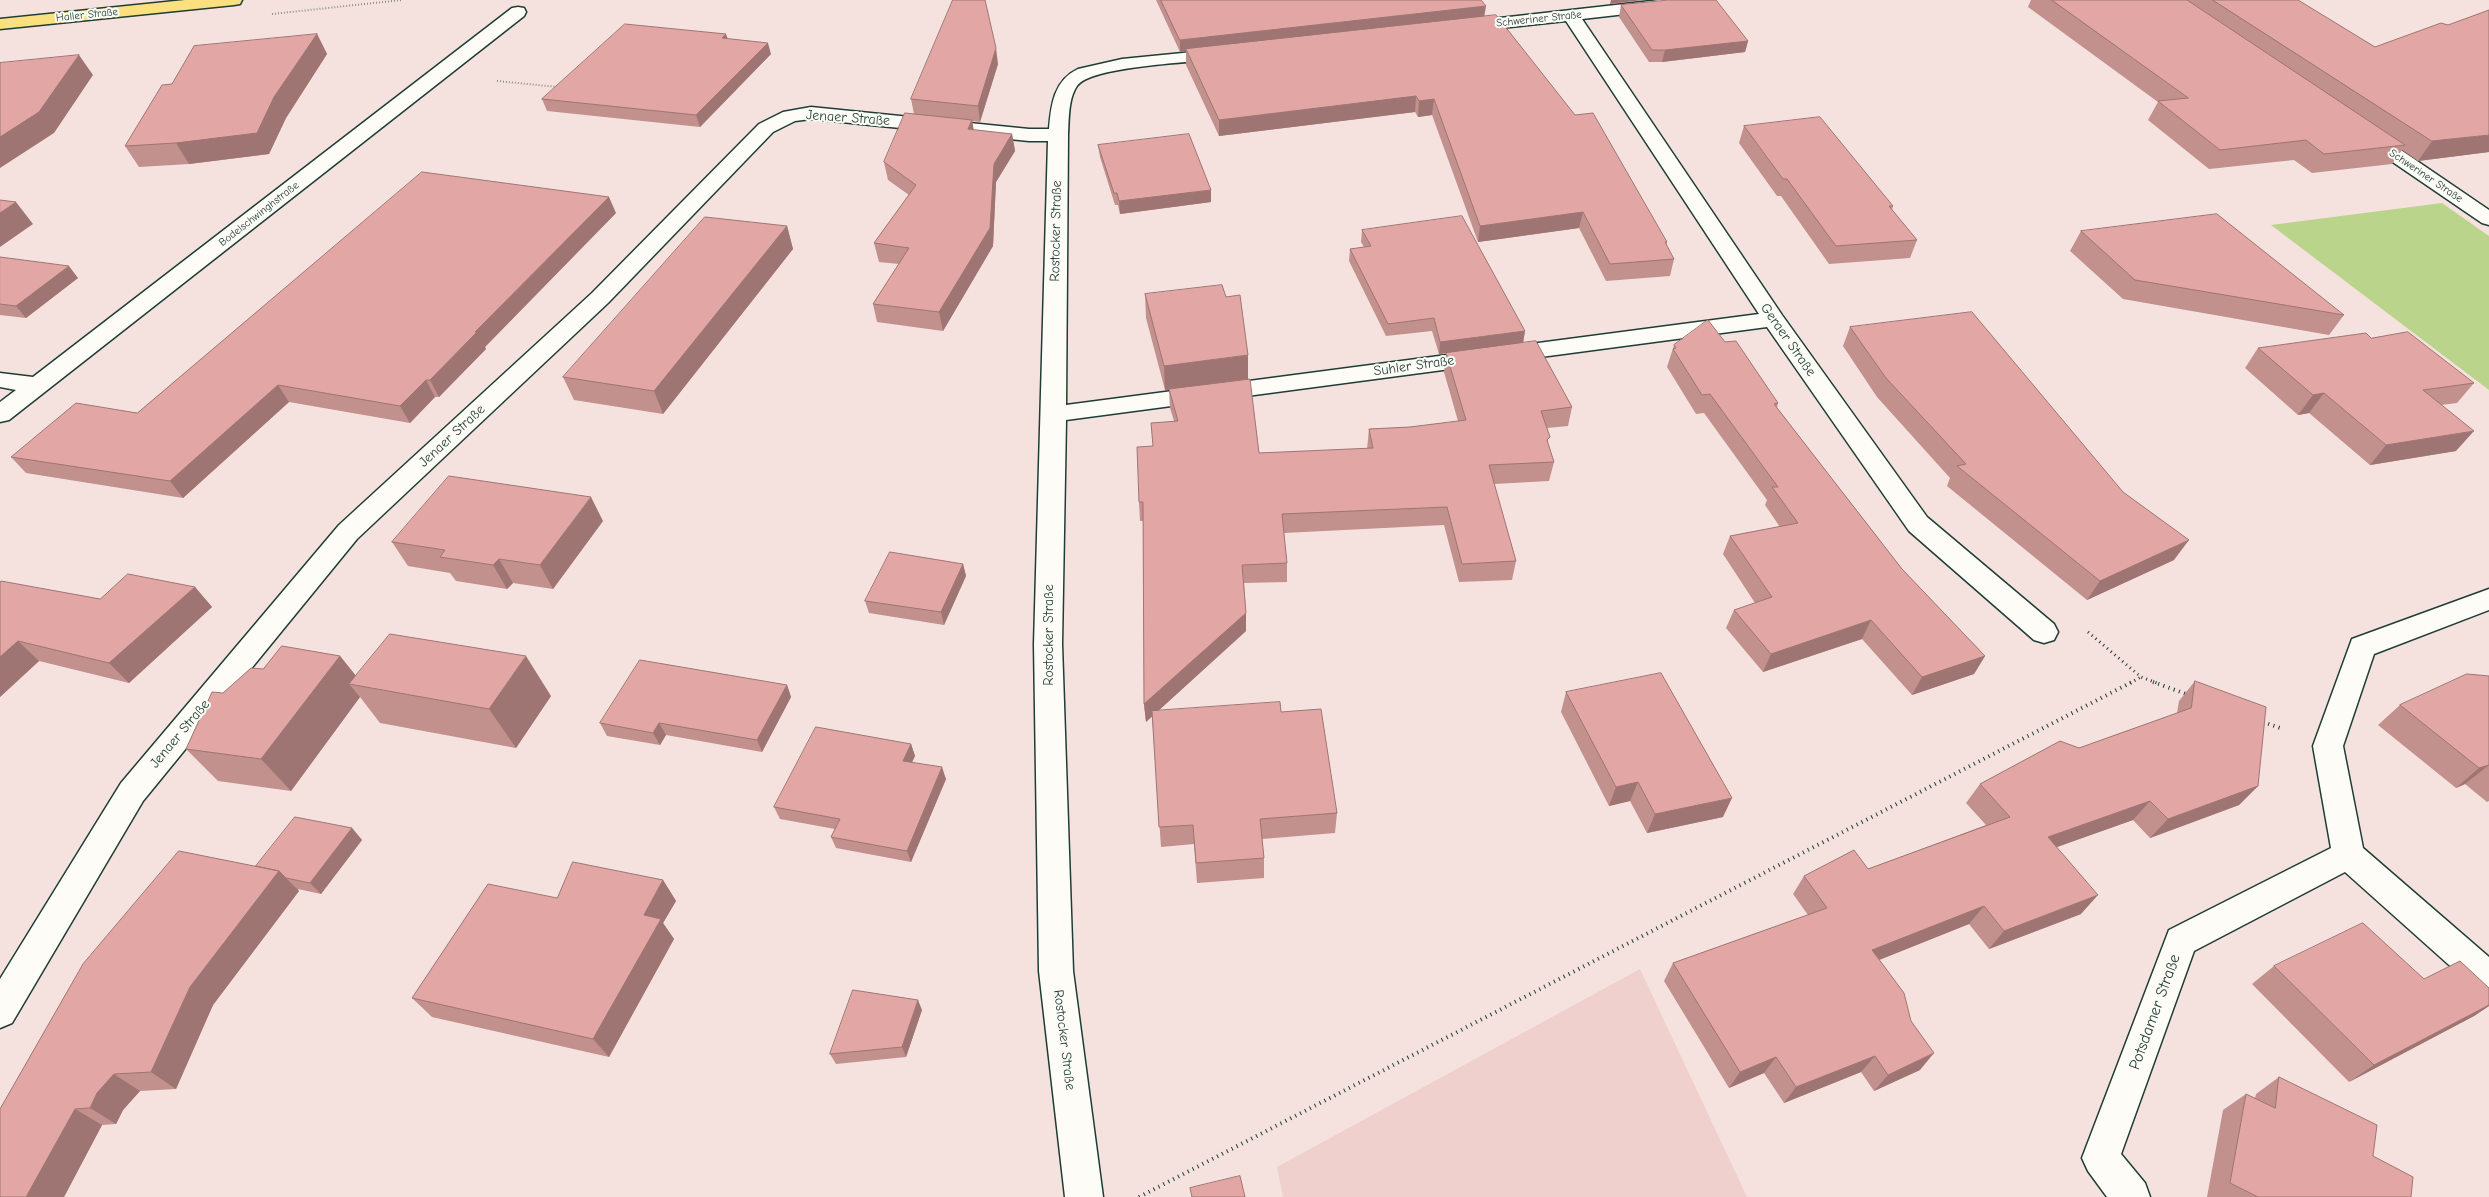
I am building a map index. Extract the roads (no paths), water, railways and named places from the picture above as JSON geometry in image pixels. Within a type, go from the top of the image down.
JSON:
[{"type":"main road","name":"Haller Straße","points":[[0,24],[228,0]]},
{"type":"street","name":"Schweriner Straße","points":[[1444,30],[1705,0]]},
{"type":"street","name":"Bodelschwinghstraße","points":[[0,414],[518,12]]},
{"type":"street","name":"Geraer Straße","points":[[1571,16],[1773,319],[1918,524],[2044,632]]},
{"type":"street","name":"Rostocker Straße","points":[[1084,1197],[1056,971],[1048,644],[1058,135],[1064,92],[1075,76],[1103,68],[1240,52]]},
{"type":"street","name":"Jenaer Straße","points":[[0,1010],[132,792],[348,532],[600,298],[766,128],[790,116],[811,113],[1029,135],[1058,135]]},
{"type":"street","name":"Schweriner Straße","points":[[2352,126],[2489,219]]},
{"type":"street","name":"Suhler Straße","points":[[1054,414],[1773,319]]},
{"type":"street","points":[[0,380],[37,385]]},
{"type":"street","points":[[2489,600],[2362,647],[2328,746],[2348,855],[2489,979]]},
{"type":"street","name":"Potsdamer Straße","points":[[2131,1197],[2101,1158],[2181,941],[2348,855]]}]
